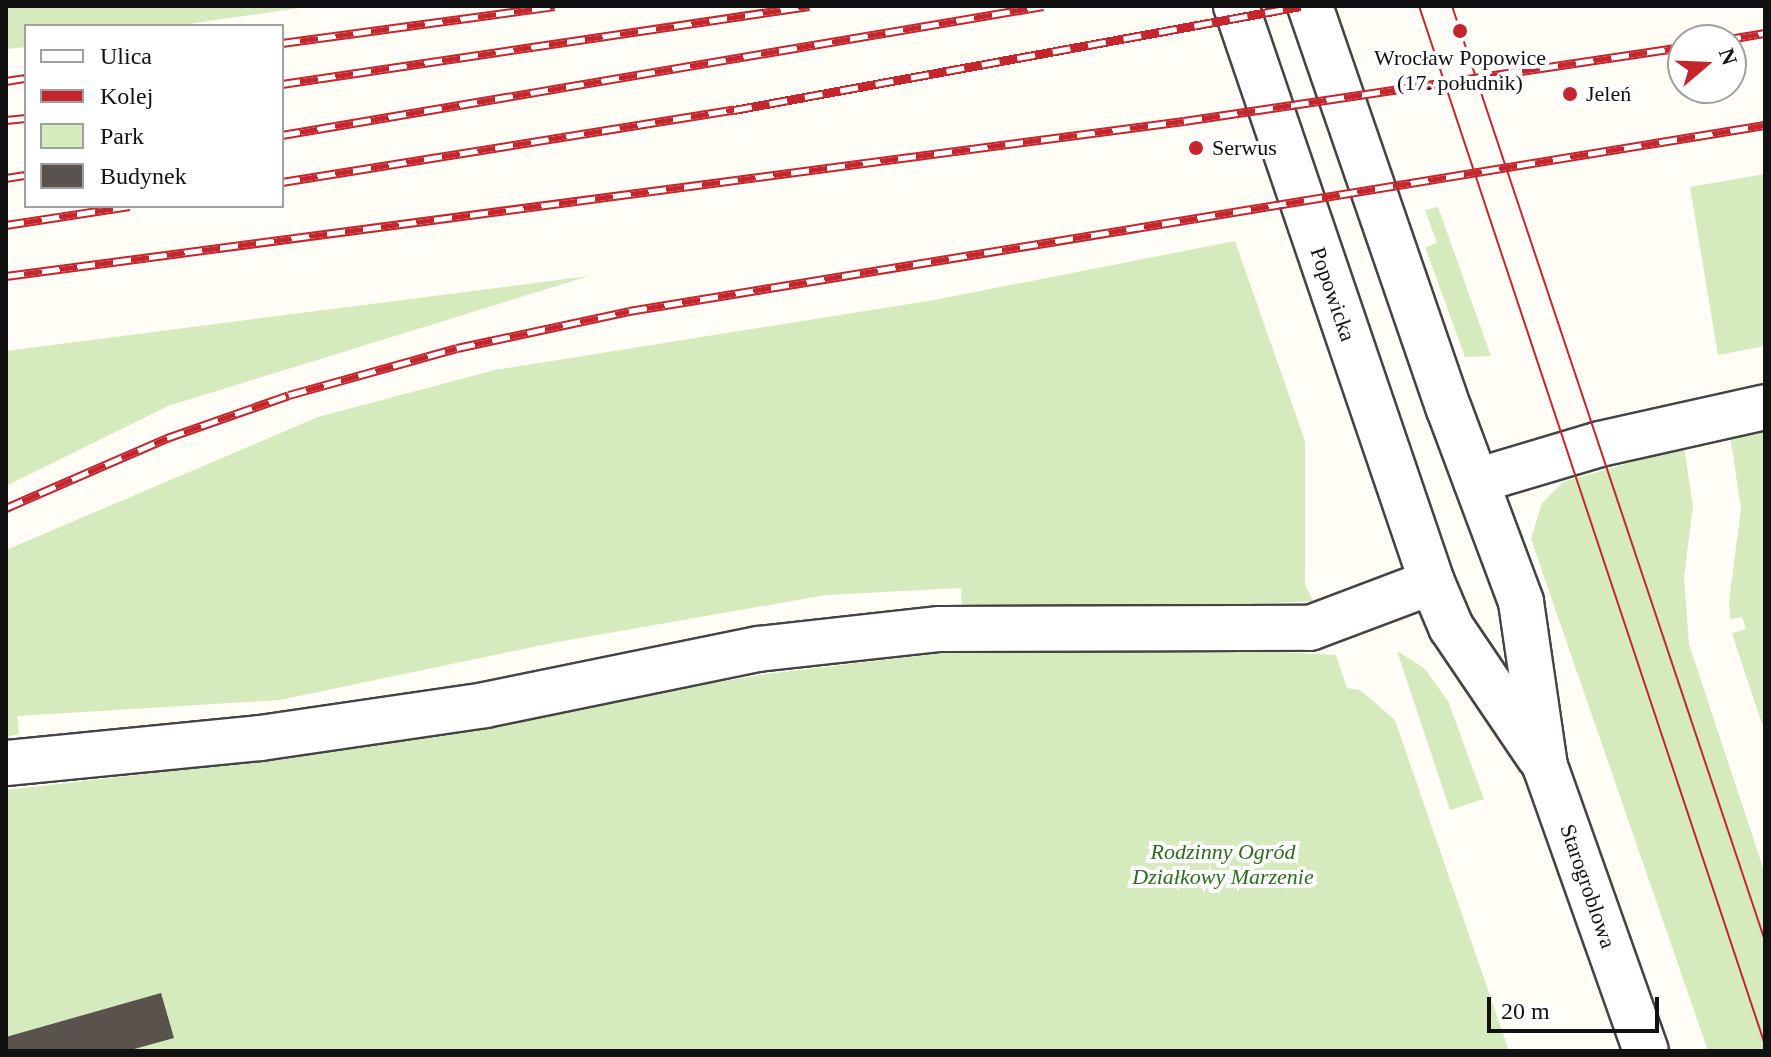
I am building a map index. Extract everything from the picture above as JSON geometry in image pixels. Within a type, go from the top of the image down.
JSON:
[{"type":"street","name":"Popowicka","points":[[1236,6],[1432,582]]},
{"type":"street","points":[[1310,6],[1476,481],[1600,444],[1765,407]]},
{"type":"street","name":"Starogroblowa","points":[[1476,481],[1521,602],[1545,766],[1646,1051]]},
{"type":"street","points":[[6,763],[260,738],[485,705],[758,649],[940,629],[1310,628],[1432,582]]},
{"type":"street","name":"Starogroblowa","points":[[1432,582],[1451,627],[1545,766]]},
{"type":"green space","points":[[6,6],[315,6],[187,24],[24,24],[24,47],[6,49]]},
{"type":"green space","points":[[1765,174],[1765,346],[1718,355],[1690,187]]},
{"type":"green space","points":[[1438,207],[1491,356],[1465,357],[1425,247],[1437,243],[1425,210]]},
{"type":"green space","points":[[1235,241],[1305,441],[1305,584],[1313,601],[1183,608],[962,606],[961,588],[826,595],[552,643],[280,700],[17,716],[19,734],[6,737],[6,550],[318,417],[495,370],[934,300]]},
{"type":"green space","points":[[589,276],[168,406],[6,486],[6,351]]},
{"type":"green space","points":[[1765,426],[1765,733],[1732,633],[1746,629],[1742,617],[1730,619],[1729,600],[1741,509],[1730,435]]},
{"type":"green space","points":[[1684,447],[1693,506],[1684,577],[1689,644],[1765,874],[1765,1051],[1708,1051],[1531,539],[1542,503],[1563,482]]},
{"type":"green space","name":"Rodzinny Ogród Działkowy Marzenie","points":[[1167,646],[1336,655],[1347,688],[1360,690],[1395,720],[1509,1051],[6,1051],[6,790],[268,760],[766,674],[942,653]]},
{"type":"green space","points":[[1397,651],[1424,668],[1448,701],[1484,799],[1450,810]]},
{"type":"building","points":[[161,993],[174,1038],[127,1051],[6,1051],[6,1037]]},
{"type":"tram line","points":[[1419,6],[1765,1045]]},
{"type":"tram line","points":[[1452,6],[1765,941]]},
{"type":"railway","points":[[284,43],[555,6]]},
{"type":"railway","points":[[284,84],[809,6]]},
{"type":"railway","points":[[284,135],[1043,6]]},
{"type":"railway","points":[[284,182],[734,110],[1301,6]]},
{"type":"railway","points":[[1747,36],[1765,33]]},
{"type":"railway","points":[[6,276],[1184,121],[1667,49]]},
{"type":"railway","points":[[6,81],[24,78]]},
{"type":"railway","points":[[6,120],[24,118]]},
{"type":"railway","points":[[6,508],[167,438],[289,395],[457,348],[629,311],[1765,125]]},
{"type":"railway","points":[[6,178],[24,175]]},
{"type":"railway","points":[[6,225],[117,208]]},
{"type":"place","name":"Wrocław Popowice (17. południk)","points":[[1460,31]]},
{"type":"place","name":"Jeleń","points":[[1570,94]]},
{"type":"place","name":"Serwus","points":[[1196,148]]}]
